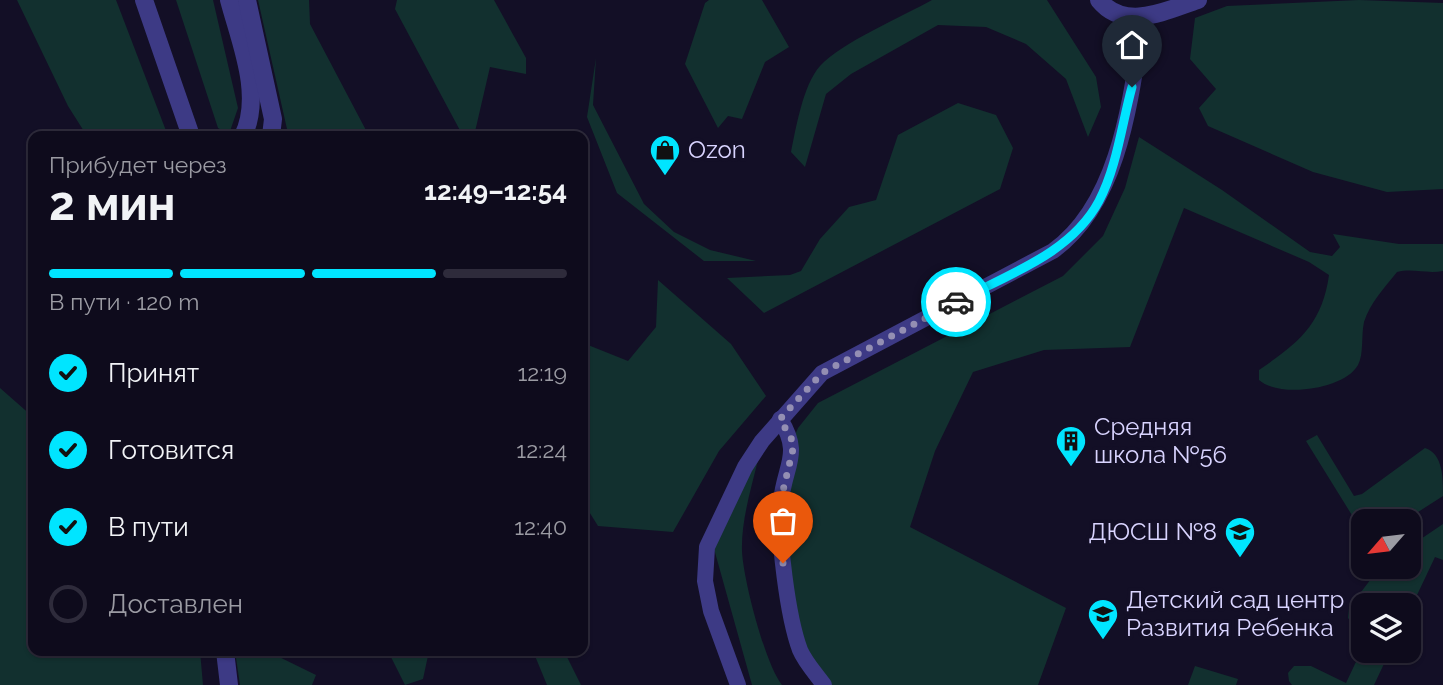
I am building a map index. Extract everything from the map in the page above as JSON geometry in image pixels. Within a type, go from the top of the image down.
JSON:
[{"type":"street","points":[[144,0],[189,131]]},
{"type":"street","points":[[229,0],[252,97],[250,118],[245,131]]},
{"type":"street","points":[[247,0],[274,119],[272,131]]},
{"type":"street","points":[[1100,0],[1122,16],[1143,18],[1198,0]]},
{"type":"street","points":[[738,685],[711,611],[705,581],[707,547],[745,467],[780,419],[816,378],[1068,240],[1099,201],[1132,87],[1143,18]]},
{"type":"street","points":[[780,419],[792,440],[793,449],[781,499],[783,563],[801,652],[824,685]]},
{"type":"street","points":[[226,656],[229,685]]},
{"type":"green space","points":[[17,0],[116,0],[166,131],[84,131],[68,106]]},
{"type":"green space","points":[[176,0],[213,0],[238,108],[230,131],[218,128]]},
{"type":"green space","points":[[258,0],[309,0],[310,24],[366,131],[287,129]]},
{"type":"green space","points":[[397,0],[494,0],[526,58],[526,74],[490,67],[475,131],[460,131],[395,9]]},
{"type":"green space","points":[[709,0],[762,0],[789,47],[765,62],[742,119],[728,116],[718,128],[685,64],[705,3]]},
{"type":"green space","points":[[932,0],[1047,0],[1096,77],[1101,107],[1088,137],[1066,79],[1026,44],[986,27],[938,25],[851,74],[826,94],[805,167],[791,152],[805,95],[820,66],[857,39]]},
{"type":"green space","points":[[1359,0],[1443,3],[1443,189],[1387,192],[1313,172],[1208,126],[1199,108],[1216,89],[1190,59],[1195,18],[1227,6]]},
{"type":"green space","points":[[596,58],[593,105],[644,204],[674,232],[710,250],[756,261],[704,261],[617,193],[587,117]]},
{"type":"green space","points":[[958,103],[996,115],[1013,148],[1000,189],[764,313],[727,278],[790,275],[801,271],[820,239],[849,207],[876,200],[898,135]]},
{"type":"green space","points":[[1139,137],[1222,190],[1310,252],[1332,256],[1340,247],[1333,234],[1399,244],[1443,244],[1443,271],[1397,272],[1370,308],[1363,327],[1360,361],[1351,374],[1311,389],[1295,390],[1268,386],[1259,380],[1259,370],[1306,331],[1321,307],[1329,275],[1309,262],[1184,208],[1130,347],[1044,350],[973,372],[935,451],[910,527],[1066,608],[1038,685],[818,685],[785,601],[773,543],[784,461],[798,428],[818,403],[1063,276],[1103,236],[1125,188]]},
{"type":"green space","points":[[658,280],[731,344],[766,396],[719,451],[673,532],[598,526],[588,510],[588,345],[628,361],[656,327]]},
{"type":"green space","points":[[0,388],[28,413],[28,656],[200,656],[203,685],[0,685]]},
{"type":"green space","points":[[1317,435],[1354,496],[1362,494],[1425,448],[1439,461],[1443,496],[1421,510],[1351,509],[1351,514],[1306,441]]},
{"type":"green space","points":[[758,460],[743,528],[743,564],[762,640],[782,685],[752,685],[711,538]]},
{"type":"green space","points":[[1443,524],[1443,560],[1435,557],[1418,593],[1360,593],[1371,579],[1421,579],[1421,539]]},
{"type":"green space","points":[[1351,605],[1351,622],[1348,618]]},
{"type":"green space","points":[[236,656],[277,656],[316,675],[312,685],[240,685]]},
{"type":"green space","points":[[390,656],[428,656],[423,679],[405,685]]},
{"type":"green space","points":[[535,656],[566,656],[581,685],[547,685]]},
{"type":"green space","points":[[1355,663],[1384,663],[1374,685],[1292,685],[1288,673],[1294,666],[1311,666],[1346,683]]},
{"type":"green space","points":[[1195,666],[1238,679],[1236,685],[1188,685]]},
{"type":"way so far","points":[[783,563],[781,499],[793,449],[792,440],[780,419],[822,373],[956,302]]},
{"type":"place","name":"Ozon","points":[[665,177]]},
{"type":"place","name":"Средняя школа №56","points":[[1071,468]]},
{"type":"place","name":"ДЮСШ №8","points":[[1240,559]]},
{"type":"place","name":"Детский сад центр Развития Ребенка","points":[[1103,641]]},
{"type":"route","points":[[956,302],[1052,251],[1068,240],[1081,226],[1099,201],[1109,174],[1132,87]]}]
